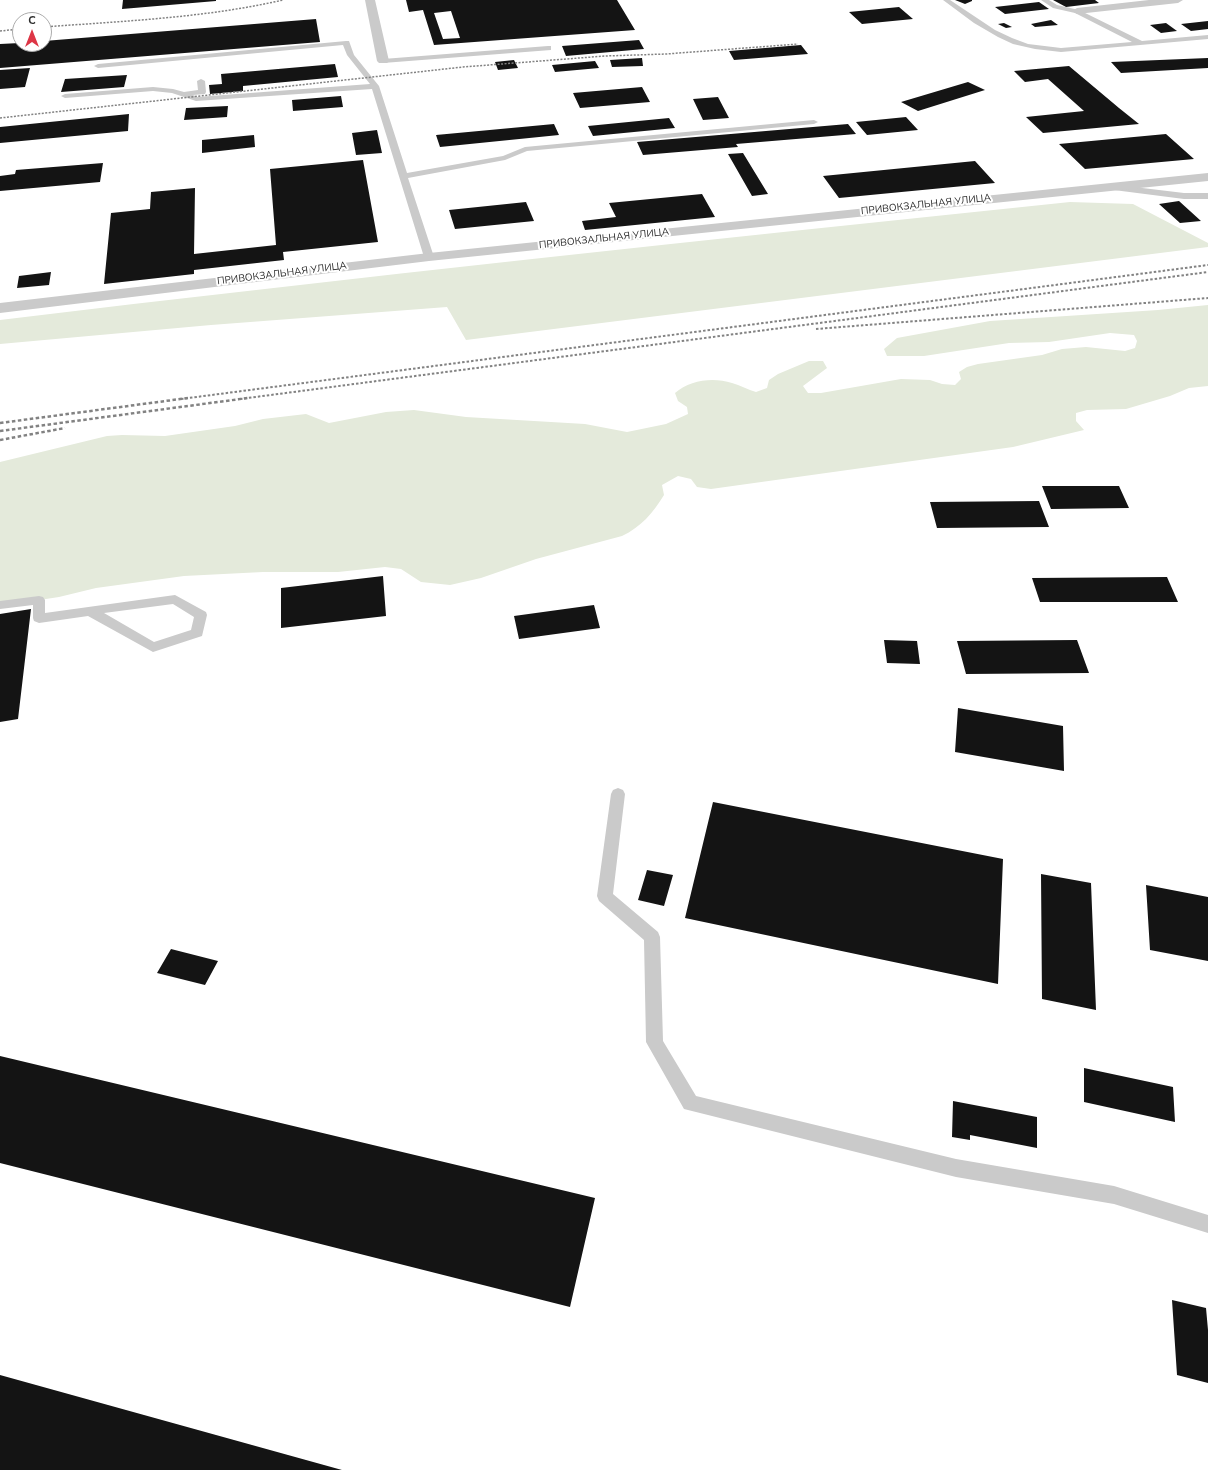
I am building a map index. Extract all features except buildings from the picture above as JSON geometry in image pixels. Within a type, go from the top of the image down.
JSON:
[{"type":"street","points":[[370,0],[383,61]]},
{"type":"street","points":[[1077,11],[1178,0]]},
{"type":"street","name":"ПРИВОКЗАЛЬНАЯ УЛИЦА","points":[[0,308],[429,257],[1208,177]]},
{"type":"lane","points":[[946,0],[992,31],[1010,40],[1038,48],[1060,50],[1208,37]]},
{"type":"lane","points":[[1044,0],[1055,7],[1077,11],[1142,43]]},
{"type":"lane","points":[[98,66],[346,43],[351,55],[375,86],[429,257]]},
{"type":"lane","points":[[383,61],[548,48]]},
{"type":"lane","points":[[182,94],[202,92],[201,81]]},
{"type":"lane","points":[[65,96],[153,89],[182,94],[196,99],[375,86]]},
{"type":"lane","points":[[404,176],[504,158],[525,149],[814,122]]},
{"type":"lane","points":[[1106,187],[1184,196],[1208,196]]},
{"type":"lane","points":[[0,606],[39,600],[39,618],[175,599],[201,615],[197,633],[153,647],[90,611]]},
{"type":"lane","points":[[618,794],[605,896],[652,937],[655,1042],[690,1103],[956,1168],[1114,1195],[1208,1224]]},
{"type":"green space","points":[[1070,202],[1133,204],[1208,243],[1208,247],[466,340],[447,307],[211,325],[0,344],[0,320],[535,259]]},
{"type":"green space","points":[[1208,305],[1208,386],[1189,388],[1170,396],[1126,409],[1087,410],[1076,413],[1076,421],[1084,430],[1013,447],[711,489],[697,487],[691,479],[678,476],[662,485],[664,495],[646,519],[622,536],[536,559],[481,578],[450,585],[421,582],[401,569],[385,567],[338,572],[263,572],[184,576],[96,588],[59,597],[0,606],[0,462],[107,436],[165,436],[235,426],[263,419],[306,414],[329,423],[386,412],[414,410],[466,417],[585,424],[627,432],[666,424],[688,414],[687,407],[678,401],[675,393],[688,385],[702,381],[717,380],[735,384],[756,392],[767,388],[769,380],[778,374],[809,361],[823,361],[827,368],[803,386],[808,393],[821,393],[901,379],[930,380],[942,384],[955,385],[961,379],[959,372],[967,367],[978,364],[1042,355],[1062,349],[1086,347],[1125,351],[1135,348],[1137,341],[1134,335],[1110,333],[1049,342],[1009,343],[924,356],[887,356],[884,349],[897,338],[990,321],[1158,310]]},
{"type":"railway","points":[[52,26],[194,15],[283,0]]},
{"type":"railway","points":[[0,31],[12,30]]},
{"type":"railway","points":[[0,118],[463,67],[605,56],[666,54],[798,44]]},
{"type":"railway","points":[[181,399],[1208,265]]},
{"type":"railway","points":[[240,399],[1208,272]]},
{"type":"railway","points":[[816,329],[1208,298]]},
{"type":"railway","points":[[0,423],[188,398]]},
{"type":"railway","points":[[0,431],[248,398]]},
{"type":"railway","points":[[0,440],[65,428]]}]
